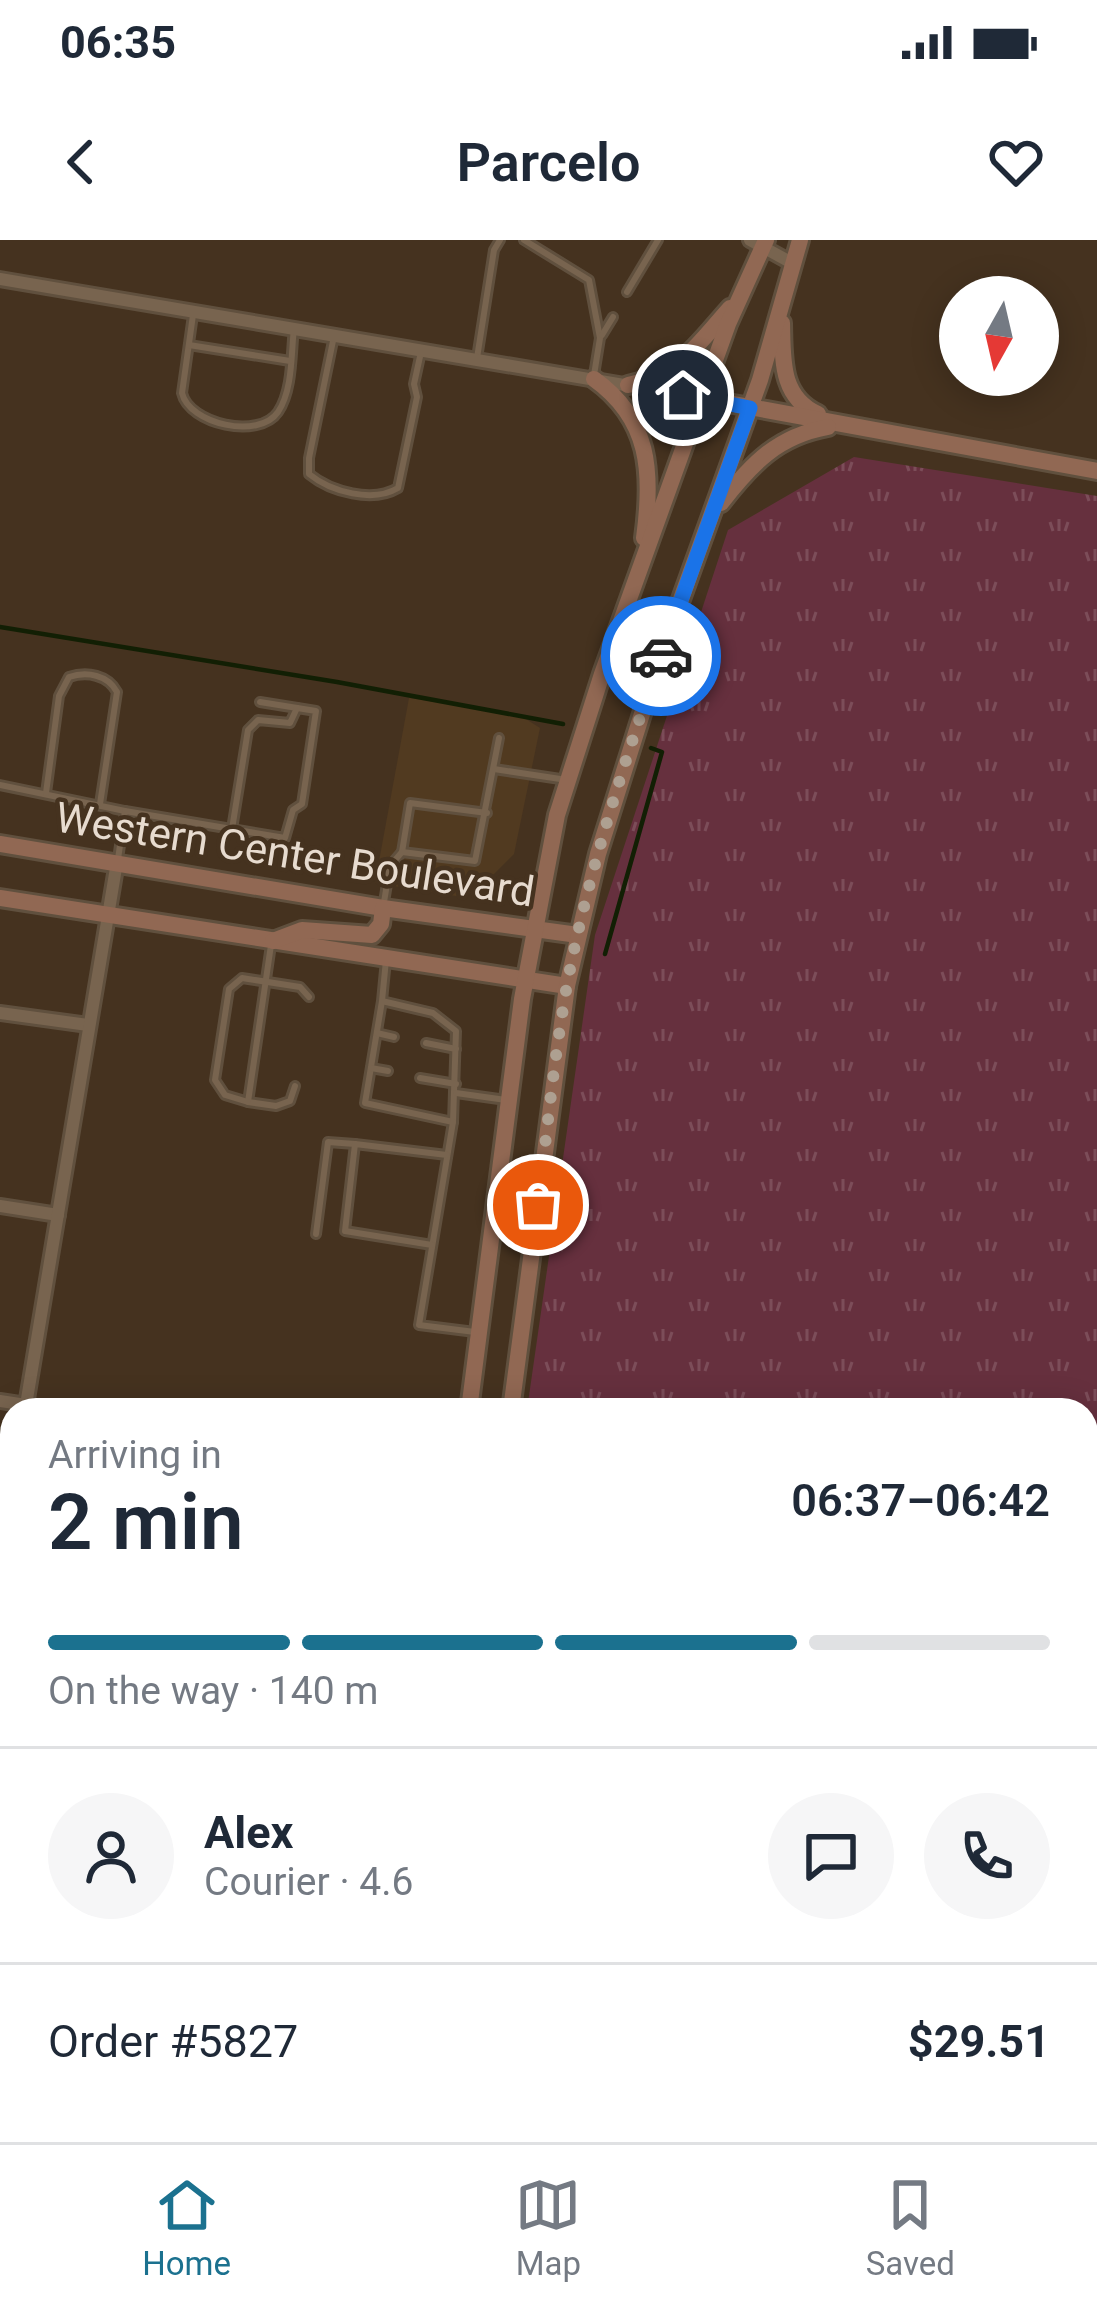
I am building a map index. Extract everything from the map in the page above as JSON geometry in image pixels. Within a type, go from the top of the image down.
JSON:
[{"type":"main road","points":[[513,1398],[567,986],[578,935],[604,833],[750,408],[800,240]]},
{"type":"main road","points":[[471,1398],[525,980],[567,780],[760,242]]},
{"type":"main road","points":[[628,385],[676,367],[738,298]]},
{"type":"main road","points":[[782,303],[784,371],[793,394],[809,410],[841,424]]},
{"type":"main road","points":[[594,379],[629,410],[643,445],[646,523],[640,569]]},
{"type":"main road","points":[[701,398],[1097,471]]},
{"type":"main road","points":[[709,519],[754,462],[777,443],[841,424]]},
{"type":"main road","name":"Western Center Boulevard","points":[[0,844],[383,908],[578,935]]},
{"type":"main road","name":"Western Center Boulevard","points":[[0,898],[567,986]]},
{"type":"main road","points":[[272,942],[302,930],[372,935],[381,924],[383,908]]},
{"type":"street","points":[[760,242],[792,263]]},
{"type":"street","points":[[0,279],[701,398]]},
{"type":"street","points":[[27,1398],[117,862]]},
{"type":"street","points":[[0,1012],[88,1025]]},
{"type":"street","points":[[0,1206],[58,1215]]},
{"type":"lane","points":[[477,358],[494,250],[500,240]]},
{"type":"lane","points":[[524,240],[589,280],[600,338],[594,379]]},
{"type":"lane","points":[[627,292],[658,240]]},
{"type":"lane","points":[[194,311],[184,404],[197,415],[219,422],[255,425],[279,410],[294,328]]},
{"type":"lane","points":[[600,338],[613,317]]},
{"type":"lane","points":[[334,334],[309,474],[350,493],[383,494],[398,488],[414,417],[414,384],[422,349]]},
{"type":"lane","points":[[189,346],[290,361]]},
{"type":"lane","points":[[46,793],[59,696],[69,677],[89,674],[112,684],[117,692],[100,804]]},
{"type":"lane","points":[[0,785],[285,838],[292,811],[302,804],[316,711],[260,702]]},
{"type":"lane","points":[[232,829],[248,730],[258,720],[290,723],[297,708]]},
{"type":"lane","points":[[402,852],[476,861],[499,738]]},
{"type":"lane","points":[[494,769],[567,780]]},
{"type":"lane","points":[[383,908],[390,866],[402,852],[410,803],[487,813]]},
{"type":"lane","points":[[117,862],[125,811]]},
{"type":"lane","points":[[248,1102],[272,942]]},
{"type":"lane","points":[[386,960],[365,1103],[453,1122]]},
{"type":"lane","points":[[295,1086],[290,1101],[283,1104],[225,1095],[215,1080],[229,989],[242,978],[300,987],[309,997]]},
{"type":"lane","points":[[382,1001],[433,1013],[456,1031],[453,1122],[419,1325],[479,1332]]},
{"type":"lane","points":[[377,1033],[394,1037]]},
{"type":"lane","points":[[426,1043],[456,1049]]},
{"type":"lane","points":[[371,1068],[388,1071]]},
{"type":"lane","points":[[420,1078],[508,1100]]},
{"type":"lane","points":[[316,1234],[328,1142],[447,1155]]},
{"type":"lane","points":[[355,1144],[345,1231],[432,1245]]},
{"type":"shaded area","points":[[409,698],[518,714],[540,728],[514,854],[479,889],[462,897],[375,883]]},
{"type":"green space","points":[[854,457],[1097,496],[1097,1398],[529,1398],[595,935],[728,530]]},
{"type":"waterway","points":[[0,627],[563,724]]},
{"type":"waterway","points":[[605,954],[662,752],[651,748]]},
{"type":"way so far","points":[[538,1205],[578,935],[598,854],[661,656]]},
{"type":"route","points":[[661,656],[750,408],[683,395]]}]
